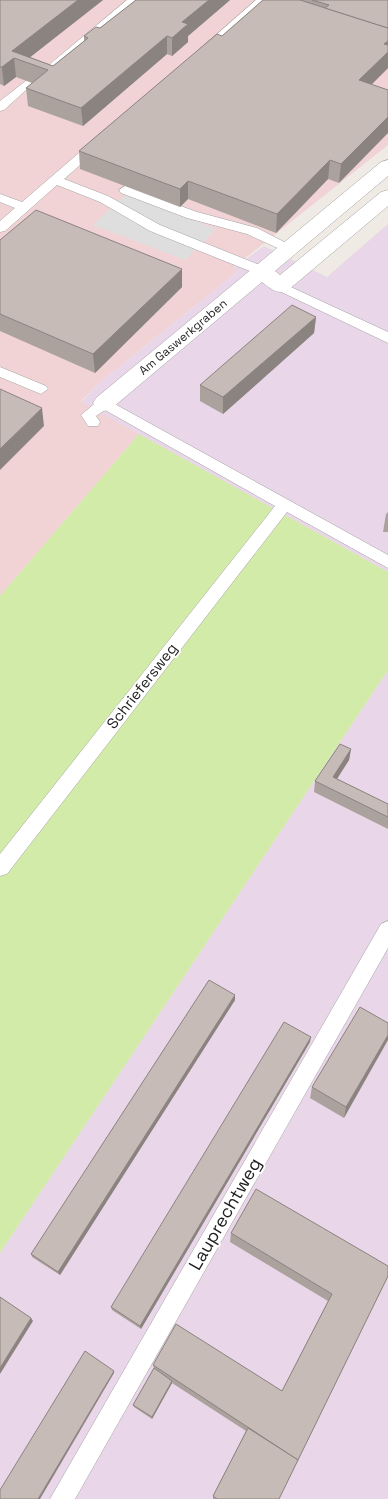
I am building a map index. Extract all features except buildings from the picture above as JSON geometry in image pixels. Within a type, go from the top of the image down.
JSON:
[{"type":"street","name":"Am Gaswerkgraben","points":[[104,402],[388,166]]},
{"type":"street","points":[[262,271],[280,286],[388,196]]},
{"type":"lane","points":[[0,107],[134,0]]},
{"type":"lane","points":[[196,58],[263,0]]},
{"type":"lane","points":[[0,228],[107,135]]},
{"type":"lane","points":[[55,180],[104,200],[154,228],[262,271]]},
{"type":"lane","points":[[128,188],[125,190],[192,215],[252,231],[289,248]]},
{"type":"lane","points":[[0,198],[24,207]]},
{"type":"lane","points":[[280,286],[388,338]]},
{"type":"lane","points":[[0,372],[40,389]]},
{"type":"lane","points":[[93,422],[88,415],[104,402],[388,562]]},
{"type":"lane","name":"Schriefersweg","points":[[0,868],[284,504]]},
{"type":"lane","name":"Lauprechtweg","points":[[62,1499],[388,930]]},
{"type":"shaded area","points":[[0,0],[388,0],[388,145],[234,267],[237,272],[99,383],[81,401],[139,434],[0,596]]},
{"type":"shaded area","points":[[125,195],[216,229],[185,260],[93,225]]},
{"type":"shaded area","points":[[388,224],[388,572],[81,402],[99,383],[237,272],[234,268],[264,246],[327,277]]},
{"type":"shaded area","points":[[388,670],[388,1499],[0,1499],[0,1253]]},
{"type":"green space","points":[[139,434],[388,572],[388,670],[0,1253],[0,596]]}]
